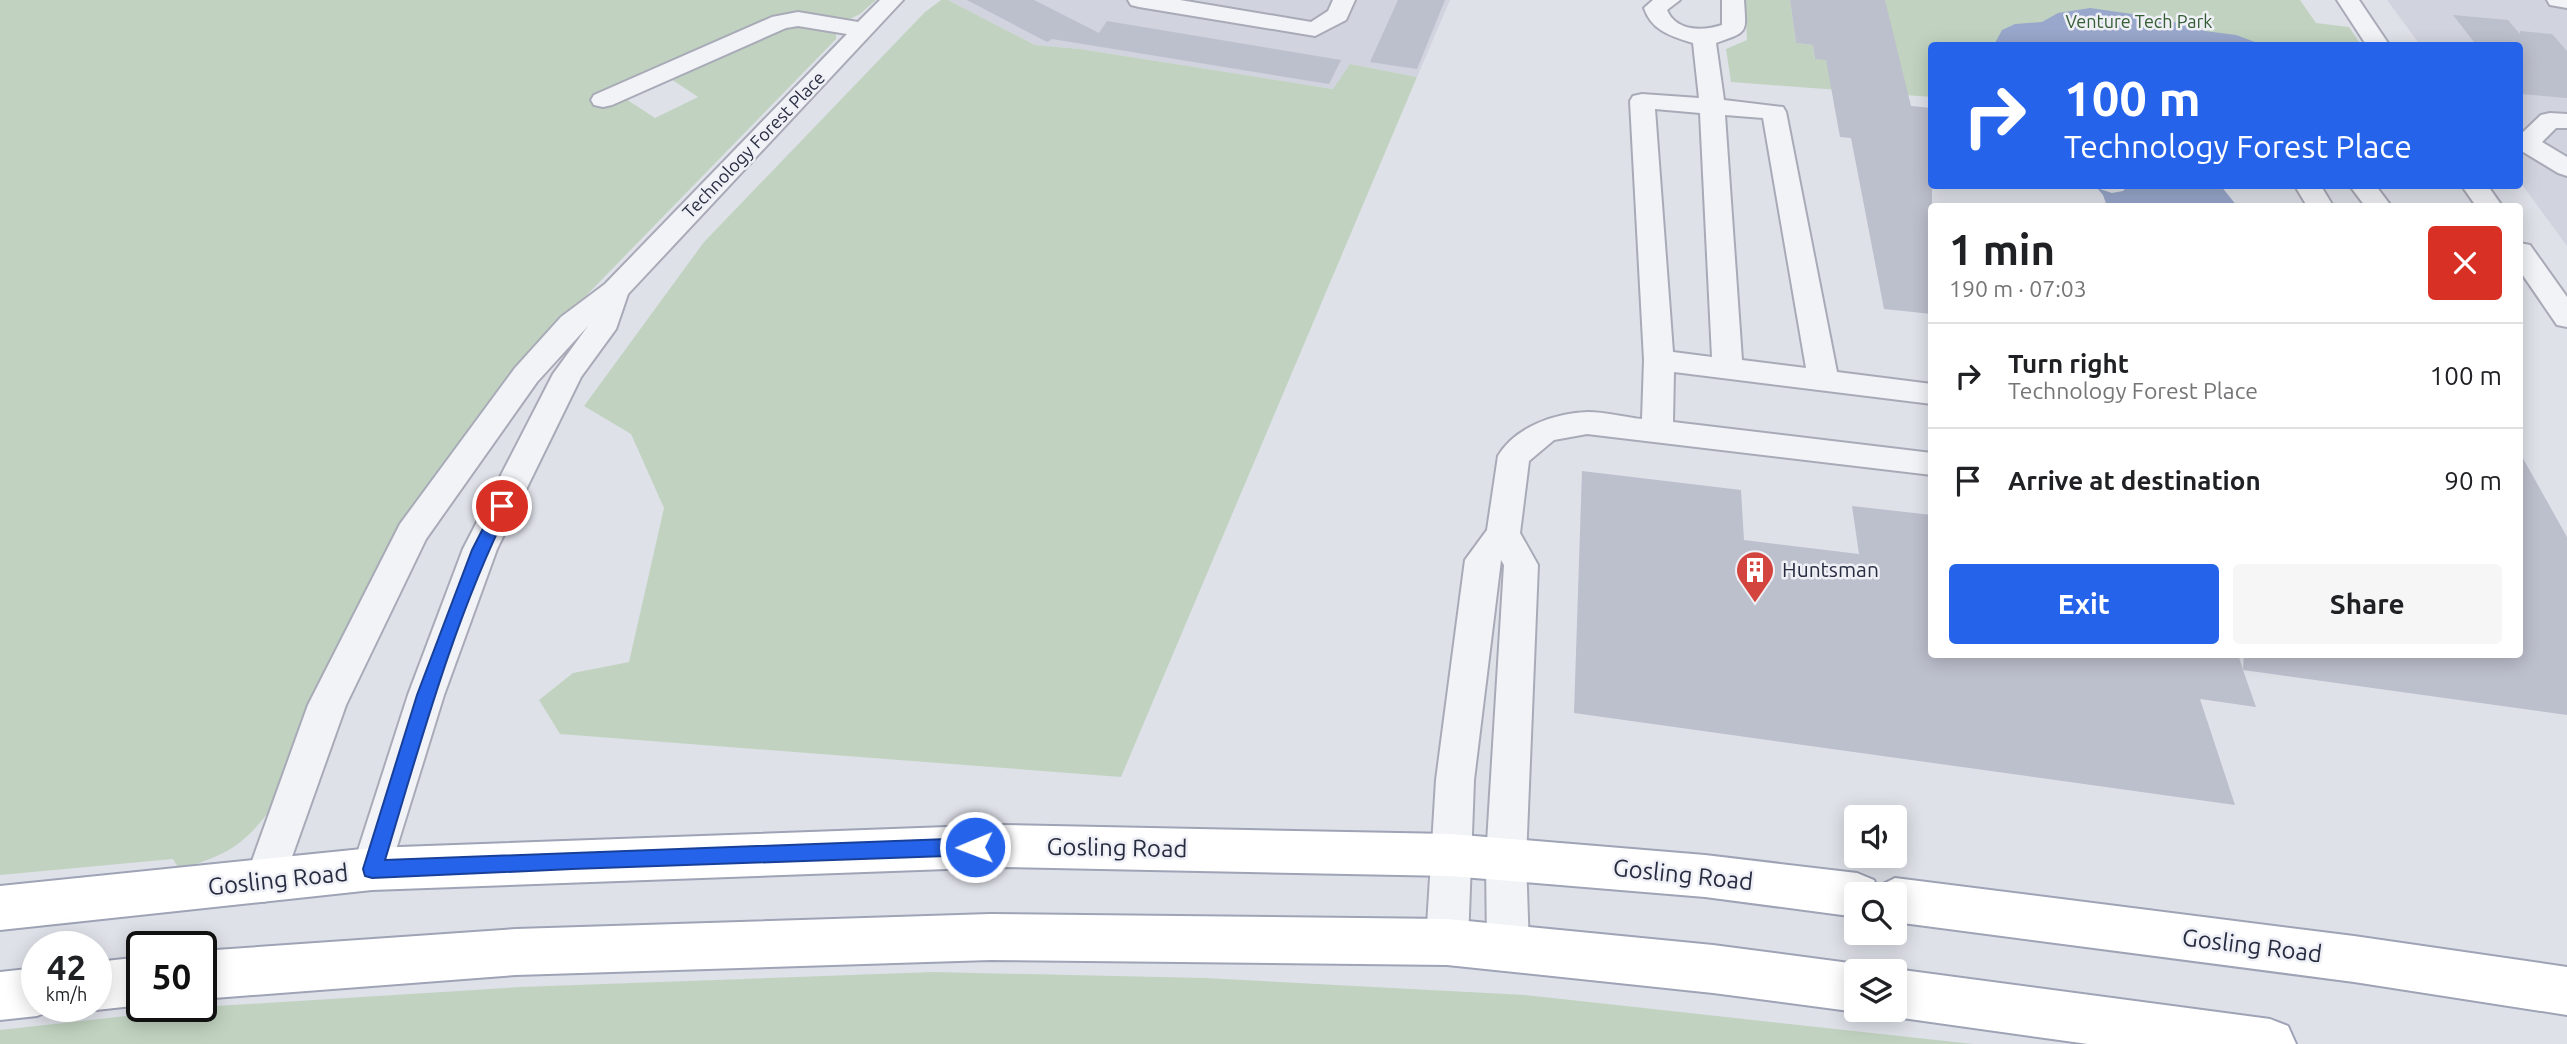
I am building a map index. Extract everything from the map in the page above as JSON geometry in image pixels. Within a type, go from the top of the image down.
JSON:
[{"type":"main road","name":"Gosling Road","points":[[0,908],[264,883],[372,869],[586,859],[1002,846],[1450,855],[1705,876],[1844,893]]},
{"type":"main road","name":"Gosling Road","points":[[1907,902],[2354,959],[2567,991]]},
{"type":"main road","points":[[217,974],[516,953],[990,937],[1447,942],[1713,968],[1844,986]]},
{"type":"main road","points":[[0,996],[21,994]]},
{"type":"main road","points":[[1907,995],[2270,1044]]},
{"type":"street","name":"Technology Forest Place","points":[[264,883],[327,705],[412,533],[526,375],[571,324],[615,289],[892,0]]},
{"type":"street","points":[[1139,0],[1315,29],[1338,15],[1344,0]]},
{"type":"street","points":[[1669,0],[1655,8],[1659,19],[1677,31],[1704,39],[1734,29],[1732,0]]},
{"type":"street","points":[[2348,0],[2376,42]]},
{"type":"street","points":[[2558,0],[2567,1]]},
{"type":"street","points":[[603,100],[780,22],[798,19],[864,30]]},
{"type":"street","points":[[1704,39],[1712,106],[1728,369]]},
{"type":"street","points":[[1657,431],[1659,360],[1642,101],[1774,111],[1823,380]]},
{"type":"street","points":[[2567,121],[2550,120],[2523,143],[2567,168]]},
{"type":"street","points":[[2523,255],[2567,318]]},
{"type":"street","name":"Technology Forest Place","points":[[372,869],[426,695],[480,550],[568,374],[601,329],[615,289]]},
{"type":"street","points":[[1659,360],[1928,393]]},
{"type":"street","points":[[1447,942],[1454,780],[1482,560],[1503,534],[1514,456],[1545,431],[1587,423],[1928,464]]},
{"type":"street","points":[[1503,534],[1521,565],[1506,859],[1508,948]]},
{"type":"shaded area","points":[[948,0],[1450,0],[1417,77],[1350,64],[1334,89],[1080,49],[1035,45]]},
{"type":"shaded area","points":[[2387,0],[2567,0],[2567,246],[2523,186],[2523,42],[2418,42]]},
{"type":"green space","points":[[0,0],[876,0],[850,19],[838,21],[803,16],[640,89],[651,88],[626,99],[655,118],[698,97],[671,79],[674,74],[797,23],[836,31],[836,39],[543,340],[401,531],[343,635],[269,811],[250,834],[230,849],[208,860],[179,869],[173,859],[0,875]]},
{"type":"green space","points":[[941,0],[948,0],[1035,45],[1080,49],[1333,89],[1350,64],[1417,77],[1121,777],[560,734],[539,700],[573,673],[629,662],[664,508],[631,434],[584,406],[704,242],[925,12]]},
{"type":"green space","name":"Venture Tech Park","points":[[1745,0],[1790,0],[1796,43],[1813,45],[1815,59],[1885,0],[2300,0],[2316,23],[2349,27],[2359,42],[1928,42],[1928,97],[1731,82],[1726,49],[1747,40]]},
{"type":"green space","points":[[933,972],[1205,978],[1525,995],[1973,1044],[0,1044],[0,1030],[72,1022],[112,1022],[112,1018],[126,1016],[126,1022],[217,1022],[217,1006],[520,987]]},
{"type":"water","points":[[2090,8],[2160,18],[2205,31],[2236,35],[2255,42],[1996,42],[2002,30],[2015,24],[2042,22],[2058,13]]},
{"type":"water","points":[[2098,189],[2112,193],[2223,189],[2235,203],[2106,203]]},
{"type":"building","points":[[967,0],[1034,0],[1099,33],[1107,21],[1341,60],[1329,84],[1052,39],[1047,42]]},
{"type":"building","points":[[1398,0],[1445,0],[1417,69],[1370,62]]},
{"type":"building","points":[[1790,0],[1885,0],[1911,106],[1928,108],[1928,189],[1932,189],[1932,203],[1928,203],[1928,314],[1884,309],[1851,138],[1840,137],[1826,60],[1815,59],[1813,45],[1796,43]]},
{"type":"building","points":[[2453,15],[2508,20],[2520,34],[2520,31],[2552,34],[2567,51],[2567,98],[2523,94],[2523,42],[2474,42]]},
{"type":"building","points":[[2523,458],[2567,537],[2567,715],[2243,670],[2244,658],[2523,658]]},
{"type":"building","name":"Huntsman","points":[[1582,471],[1741,490],[1744,540],[1859,554],[1852,506],[1928,515],[1928,658],[2239,658],[2256,707],[2200,699],[2235,805],[1574,713]]},
{"type":"place","name":"Huntsman","points":[[1755,604]]},
{"type":"route","points":[[502,506],[480,550],[426,695],[372,869],[975,847]]}]
